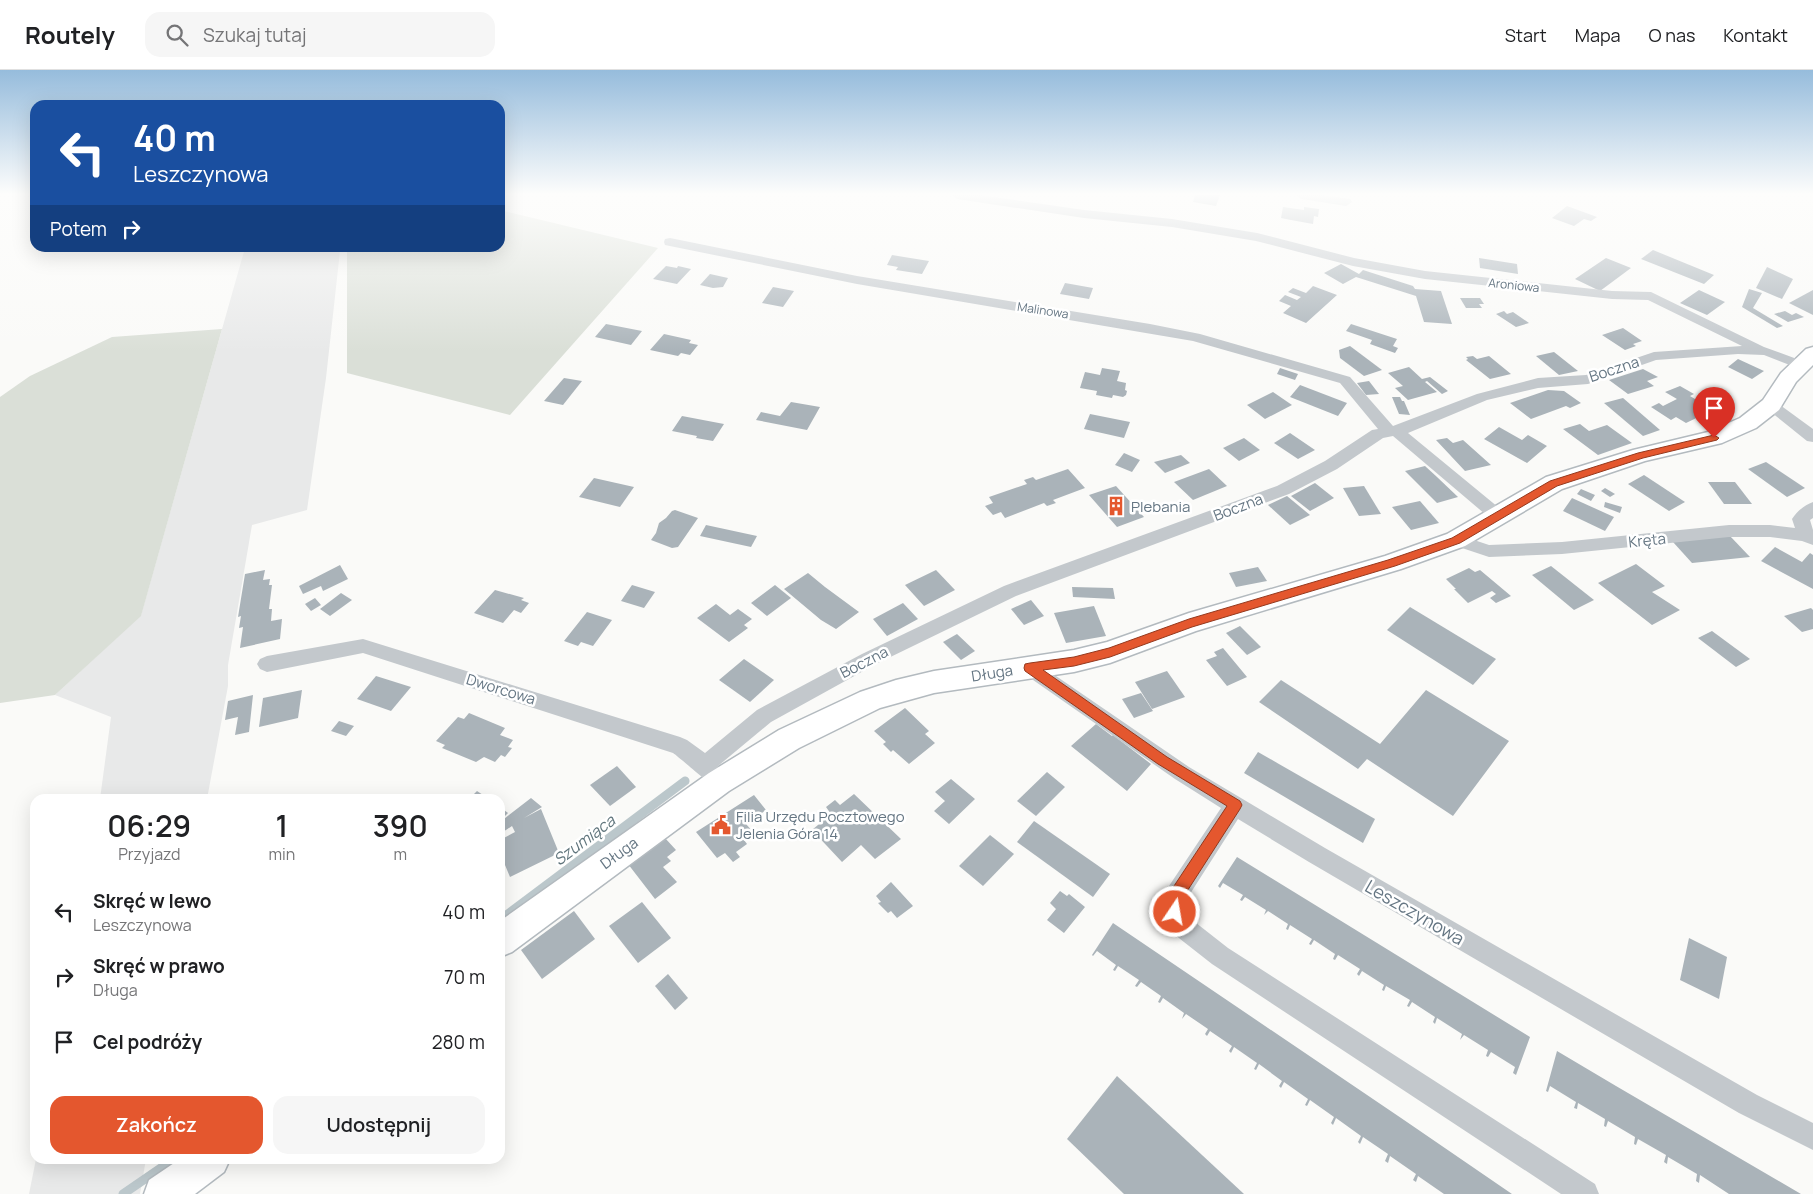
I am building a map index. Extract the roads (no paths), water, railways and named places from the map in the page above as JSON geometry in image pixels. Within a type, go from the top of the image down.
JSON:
[{"type":"street","name":"Malinowa","points":[[697,247],[866,282],[1195,337],[1345,380],[1392,431]]},
{"type":"street","name":"Aroniowa","points":[[1297,247],[1353,262],[1426,275],[1612,295],[1651,296],[1766,352]]},
{"type":"street","name":"Boczna","points":[[712,773],[764,716],[869,658],[1010,591],[1283,490],[1331,465],[1378,434],[1392,431],[1482,397],[1538,383],[1588,379],[1654,356],[1738,350],[1766,352],[1806,359]]},
{"type":"street","name":"Długa","points":[[505,937],[712,773],[870,700],[896,691],[934,682],[1074,662],[1110,652],[1189,624],[1392,563],[1456,540],[1554,483],[1642,455],[1714,438],[1748,423],[1771,405],[1788,378],[1806,359]]},
{"type":"street","points":[[1771,405],[1813,437]]},
{"type":"street","points":[[1392,431],[1429,458],[1498,516]]},
{"type":"street","name":"Kręta","points":[[1810,537],[1801,519],[1813,508]]},
{"type":"street","name":"Kręta","points":[[1456,540],[1489,551],[1562,548],[1729,531],[1770,531],[1810,537]]},
{"type":"street","name":"Dworcowa","points":[[267,664],[363,646],[680,746],[712,773]]},
{"type":"street","name":"Leszczynowa","points":[[1030,668],[1163,760],[1326,860],[1748,1104],[1813,1137]]},
{"type":"street","points":[[1236,805],[1177,894],[1175,912],[1183,927],[1220,956],[1585,1194]]},
{"type":"street","points":[[163,1194],[204,1164]]},
{"type":"waterway","name":"Szumiąca","points":[[505,916],[685,781]]},
{"type":"waterway","name":"Szumiąca","points":[[123,1194],[167,1164]]},
{"type":"place","name":"Plebania","points":[[1116,506]]},
{"type":"place","name":"Filia Urzędu Pocztowego Jelenia Góra 14","points":[[721,825]]}]
